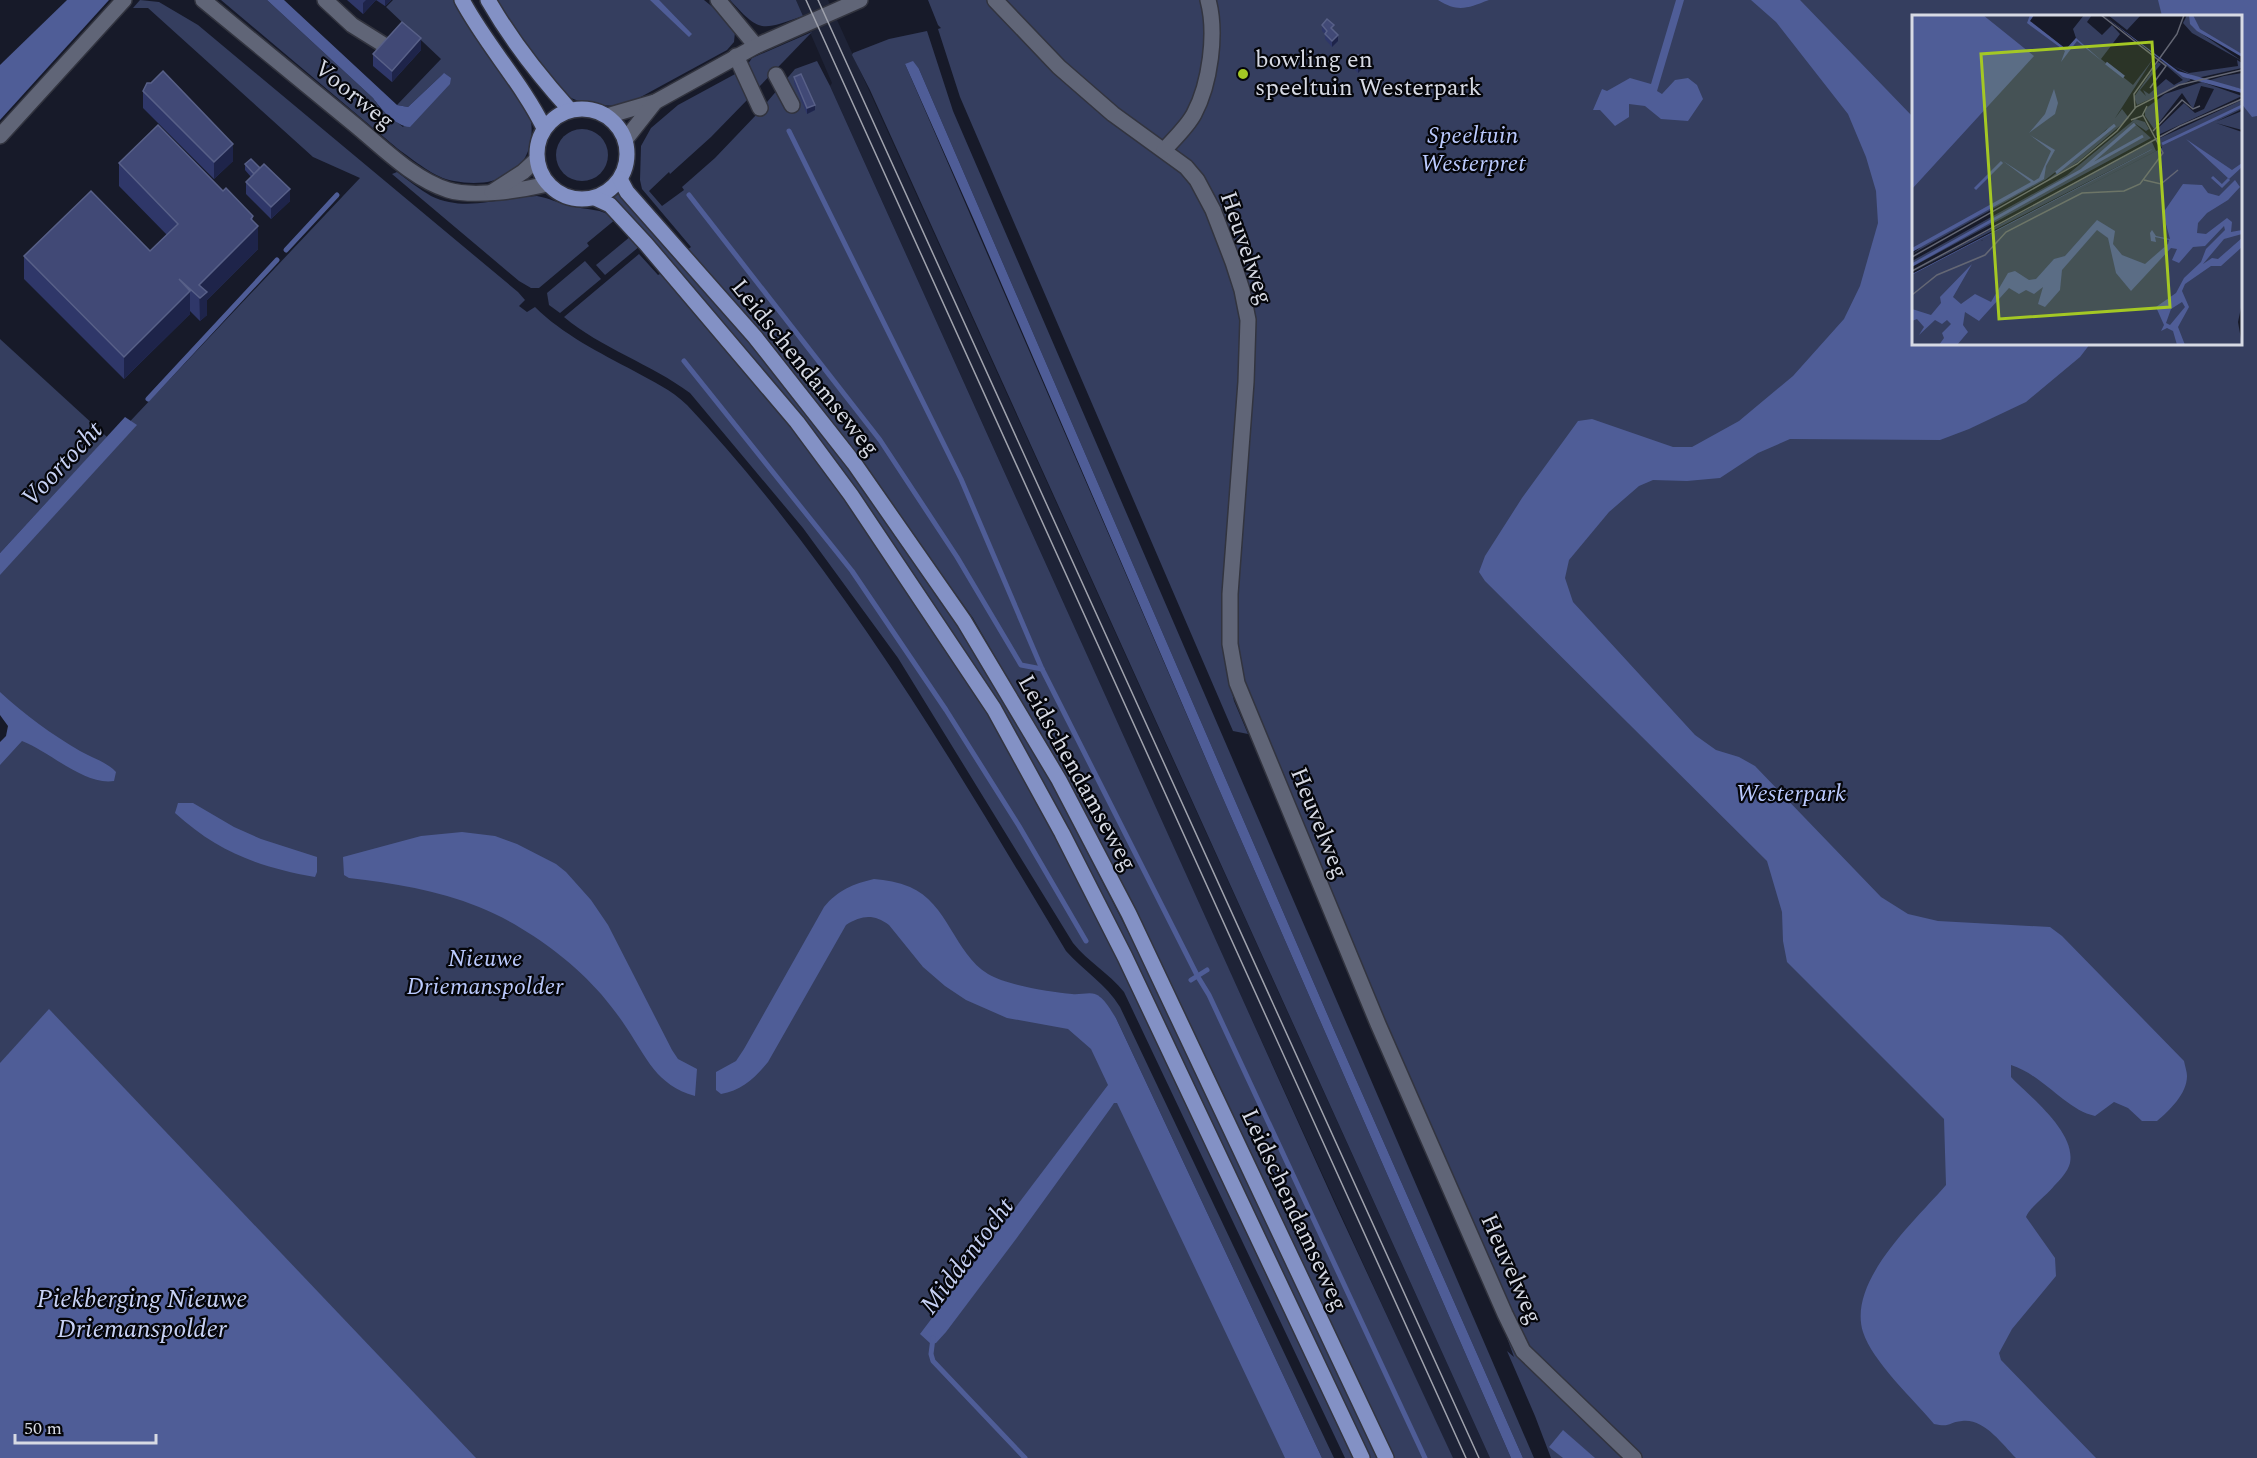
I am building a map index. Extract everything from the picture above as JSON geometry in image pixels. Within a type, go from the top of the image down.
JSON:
[{"type":"main road","points":[[462,0],[474,22],[536,110],[544,128]]},
{"type":"main road","points":[[488,0],[503,28],[542,80],[570,110]]},
{"type":"main road","points":[[589,109],[607,116],[621,130],[625,140],[627,160],[620,179],[613,187],[595,198],[573,199],[559,194],[540,173],[537,159],[538,143],[544,128],[555,117],[570,110],[589,109]]},
{"type":"main road","name":"Leidschendamseweg","points":[[620,179],[627,192],[755,337],[854,463],[964,621],[1059,780],[1129,914],[1386,1458]]},
{"type":"main road","name":"Leidschendamseweg","points":[[595,198],[610,205],[646,244],[797,422],[851,495],[994,709],[1062,833],[1125,957],[1362,1458]]},
{"type":"street","points":[[0,136],[124,0]]},
{"type":"street","name":"Voorweg","points":[[203,0],[432,183],[450,191],[471,193],[515,191],[548,184]]},
{"type":"street","points":[[326,0],[352,25],[384,45]]},
{"type":"street","points":[[718,0],[756,46]]},
{"type":"street","points":[[607,116],[655,102],[756,46],[860,0]]},
{"type":"street","name":"Heuvelweg","points":[[995,0],[1059,67],[1113,114],[1186,167],[1197,180],[1213,210],[1242,290],[1248,320],[1246,382],[1230,594],[1230,644],[1237,682],[1378,1023],[1523,1351],[1634,1458]]},
{"type":"street","points":[[1164,150],[1193,116],[1206,88],[1210,56],[1208,0]]},
{"type":"street","points":[[736,56],[760,108]]},
{"type":"street","points":[[776,75],[792,105]]},
{"type":"street","points":[[625,140],[655,102]]},
{"type":"street","points":[[492,192],[537,159]]},
{"type":"shaded area","points":[[796,0],[828,0],[1490,1458],[1452,1458],[830,86],[832,83]]},
{"type":"green space","name":"Nieuwe Driemanspolder","points":[[140,0],[159,2],[198,25],[518,292],[525,300],[519,306],[527,312],[535,307],[557,326],[582,342],[675,395],[687,405],[743,467],[795,532],[891,668],[980,808],[1066,951],[1108,991],[1120,1007],[1334,1458],[1322,1458],[1116,1018],[1100,997],[1094,994],[1311,1458],[0,1458],[0,747],[18,726],[0,708],[0,559],[360,178],[313,157],[148,8],[133,8]]},
{"type":"green space","points":[[221,0],[267,0],[373,98],[381,109],[403,127],[444,73],[408,107],[397,105],[441,59],[386,7],[393,0],[456,0],[472,32],[530,114],[532,132],[529,148],[523,161],[514,171],[488,182],[454,181],[432,172],[398,149]]},
{"type":"green space","points":[[496,0],[704,0],[731,22],[735,32],[734,42],[727,50],[626,105],[588,103],[568,96],[546,77]]},
{"type":"green space","points":[[730,0],[796,0],[803,16],[770,26],[762,26],[749,19]]},
{"type":"green space","name":"Westerpark","points":[[928,0],[2257,0],[2257,1458],[1551,1458],[1507,1351],[1514,1357],[1446,1170],[1230,684],[1234,701],[1248,734],[1233,731],[960,97],[938,29],[941,28]]},
{"type":"green space","points":[[927,31],[953,111],[1534,1458],[1523,1458],[1332,1025],[919,69],[905,64],[1511,1458],[1490,1458],[870,90],[852,55],[889,39]]},
{"type":"green space","points":[[812,32],[758,88],[748,64],[752,58]]},
{"type":"green space","points":[[817,61],[1336,1206],[1453,1458],[1391,1458],[1076,798],[973,618],[846,443],[687,250],[691,247],[642,189],[641,146],[651,128],[678,105],[737,73],[749,98],[711,137],[649,191],[662,206],[684,190],[682,187],[715,158],[757,114],[795,69]]},
{"type":"green space","points":[[582,129],[592,131],[600,137],[606,145],[608,155],[606,165],[600,173],[592,179],[582,181],[572,179],[564,173],[558,165],[556,155],[558,145],[564,137],[572,131]]},
{"type":"green space","points":[[397,172],[431,196],[444,201],[470,204],[537,196],[570,206],[600,211],[616,219],[587,243],[589,246],[539,288],[531,288],[519,281],[392,174]]},
{"type":"green space","points":[[620,192],[764,360],[825,436],[901,540],[991,677],[1048,776],[1144,963],[1380,1458],[1369,1458],[1132,954],[1081,853],[978,674],[924,589],[862,501],[664,256],[613,198]]},
{"type":"green space","points":[[631,236],[640,246],[605,275],[596,265]]},
{"type":"green space","points":[[639,254],[658,275],[662,273],[774,404],[897,570],[978,697],[1049,819],[1098,913],[1357,1458],[1345,1458],[1124,992],[1073,943],[898,658],[803,528],[690,393],[659,373],[594,338],[564,317]]},
{"type":"green space","points":[[585,261],[601,279],[560,313],[549,305],[547,293]]},
{"type":"green space","points":[[0,339],[107,437],[0,553]]},
{"type":"water","points":[[67,0],[109,0],[0,120],[0,65]]},
{"type":"water","points":[[267,0],[284,0],[397,105],[408,107],[444,73],[451,78],[450,84],[410,127],[399,124]]},
{"type":"water","points":[[650,0],[659,0],[692,34],[689,37]]},
{"type":"water","points":[[1438,0],[1489,0],[1458,8]]},
{"type":"water","points":[[1676,0],[1684,0],[1657,91],[1662,94],[1675,80],[1688,78],[1697,85],[1703,99],[1688,121],[1661,119],[1645,106],[1629,104],[1629,117],[1615,126],[1600,110],[1593,110],[1602,89],[1607,91],[1630,78],[1651,84]]},
{"type":"water","points":[[1751,0],[1800,0],[1912,116],[1912,345],[2089,345],[2080,357],[2026,402],[1940,440],[1790,439],[1758,453],[1720,478],[1687,481],[1653,480],[1639,486],[1609,512],[1569,560],[1565,578],[1573,602],[1695,735],[1716,750],[1739,757],[1755,766],[1881,897],[1908,914],[1938,921],[2050,927],[2062,936],[2184,1061],[2187,1076],[2181,1096],[2157,1121],[2142,1121],[2128,1108],[2114,1102],[2095,1116],[2084,1112],[2064,1100],[2034,1076],[2011,1065],[2011,1077],[2059,1127],[2070,1151],[2070,1163],[2061,1178],[2026,1217],[2055,1258],[2056,1276],[2012,1329],[1999,1353],[2001,1360],[2096,1458],[2016,1458],[1992,1433],[1978,1424],[1962,1421],[1947,1425],[1934,1424],[1894,1380],[1875,1355],[1863,1332],[1861,1312],[1865,1292],[1887,1252],[1946,1185],[1944,1119],[1787,962],[1783,941],[1782,912],[1767,861],[1485,581],[1479,572],[1485,556],[1522,498],[1578,421],[1592,419],[1673,447],[1692,447],[1739,421],[1793,376],[1844,319],[1860,286],[1878,223],[1876,191],[1866,157],[1848,114],[1776,22]]},
{"type":"water","points":[[2158,0],[2257,0],[2257,116],[2252,117],[2242,104],[2242,15],[2162,15]]},
{"type":"water","points":[[913,61],[919,69],[1332,1025],[1523,1458],[1511,1458],[1218,787],[905,64]]},
{"type":"water","points":[[125,417],[137,425],[0,575],[0,553]]},
{"type":"water","points":[[0,692],[49,731],[116,772],[114,781],[103,781],[79,773],[22,741],[0,765],[0,742],[6,736],[8,726],[0,715]]},
{"type":"water","points":[[178,803],[193,803],[234,827],[261,839],[317,857],[315,877],[257,863],[223,848],[191,827],[175,813]]},
{"type":"water","points":[[462,832],[495,836],[517,844],[556,864],[591,900],[608,925],[672,1050],[678,1059],[697,1069],[695,1096],[671,1085],[662,1078],[601,994],[561,956],[529,933],[495,914],[447,896],[398,885],[349,878],[344,875],[343,857],[421,836]]},
{"type":"water","points":[[874,879],[901,884],[923,894],[942,916],[967,954],[988,974],[1017,985],[1041,990],[1095,994],[1107,1004],[1116,1018],[1322,1458],[1285,1458],[1117,1103],[1114,1103],[946,1332],[936,1343],[931,1344],[920,1334],[1108,1085],[1091,1049],[1068,1029],[1007,1018],[966,1000],[923,967],[889,925],[868,917],[857,919],[846,925],[763,1068],[747,1083],[735,1090],[721,1094],[716,1090],[716,1072],[736,1061],[744,1049],[824,907],[846,888]]},
{"type":"water","name":"Piekberging Nieuwe Driemanspolder","points":[[49,1009],[476,1458],[0,1458],[0,1063]]},
{"type":"water","points":[[1563,1430],[1595,1458],[1563,1458],[1549,1447]]},
{"type":"building","points":[[1327,19],[1334,25],[1331,28],[1338,35],[1332,41],[1325,34],[1327,31],[1322,25]]},
{"type":"building","points":[[402,22],[421,38],[392,71],[373,54]]},
{"type":"building","points":[[1358,55],[1364,61],[1358,67],[1352,61]]},
{"type":"building","points":[[163,71],[233,144],[214,162],[143,91],[147,83],[151,83]]},
{"type":"building","points":[[801,74],[815,105],[807,108],[794,77]]},
{"type":"building","points":[[158,125],[223,191],[226,188],[253,216],[251,219],[258,226],[199,285],[207,292],[200,298],[179,279],[190,291],[124,357],[24,256],[91,191],[150,251],[178,224],[119,163]]},
{"type":"building","points":[[251,159],[260,168],[254,174],[245,164]]},
{"type":"building","points":[[264,164],[290,189],[271,207],[246,182]]},
{"type":"waterway","points":[[789,131],[961,479],[1042,669],[1209,995],[1425,1458]]},
{"type":"waterway","points":[[286,250],[337,195]]},
{"type":"waterway","points":[[689,195],[880,440],[957,557],[1021,665],[1042,669]]},
{"type":"waterway","points":[[148,399],[277,260]]},
{"type":"waterway","points":[[684,361],[852,571],[946,710],[1019,826],[1086,941]]},
{"type":"waterway","points":[[1191,980],[1207,970]]},
{"type":"waterway","name":"Middentocht","points":[[933,1338],[931,1354],[933,1361],[1025,1458]]},
{"type":"tram line","points":[[806,0],[1466,1458]]},
{"type":"tram line","points":[[818,0],[1479,1458]]},
{"type":"place","name":"bowling en speeltuin Westerpark","points":[[1243,74]]},
{"type":"park label","name":"Speeltuin Westerpret","points":[[1473,150]]},
{"type":"water label","name":"Voortocht","points":[[62,464]]}]
